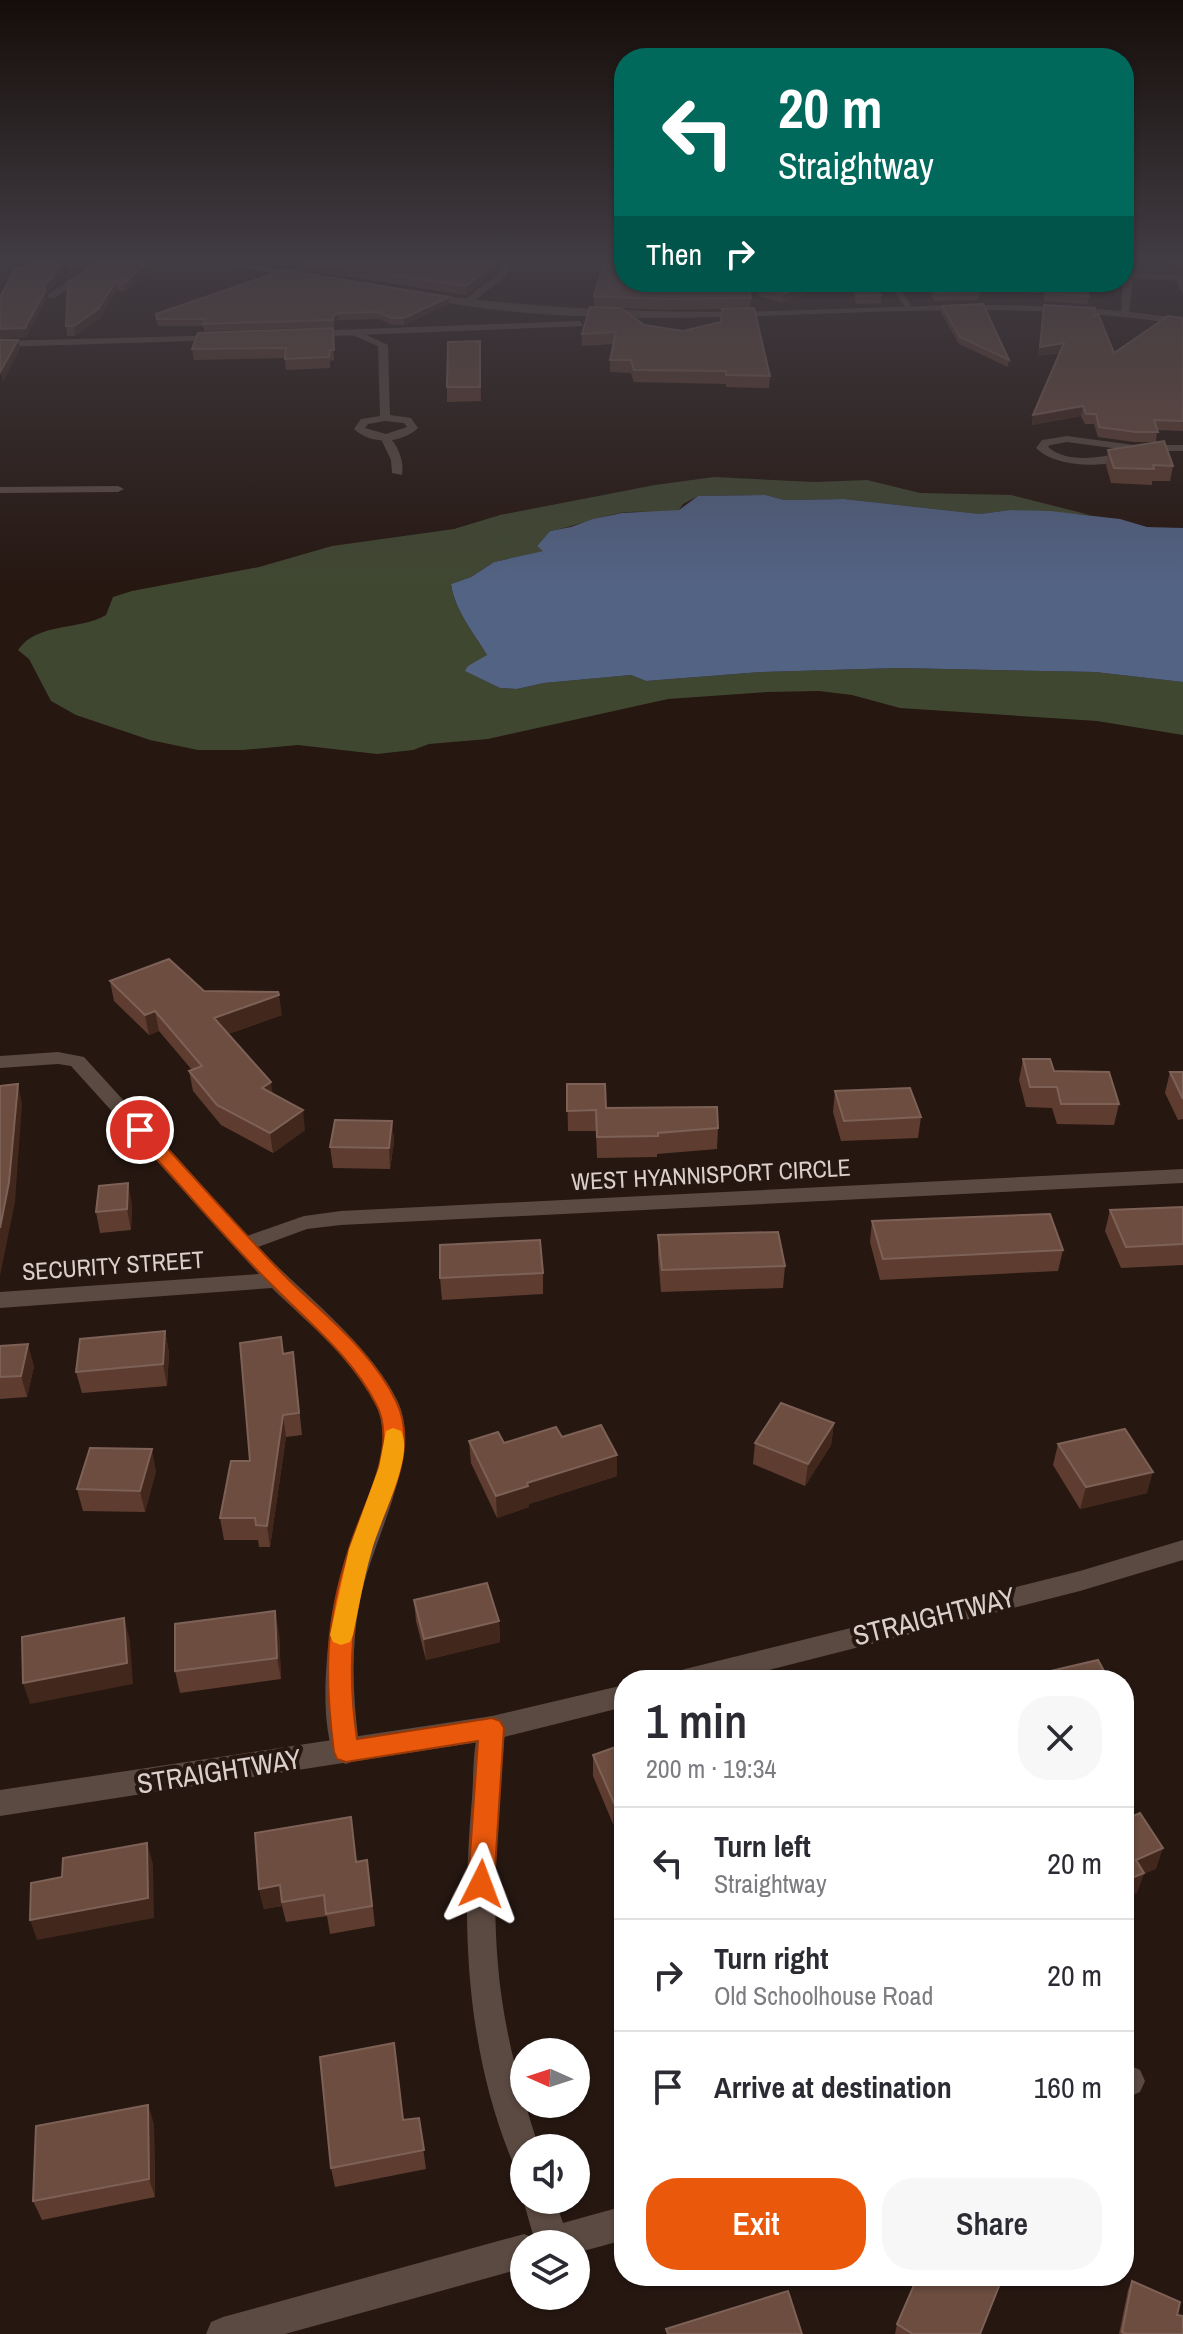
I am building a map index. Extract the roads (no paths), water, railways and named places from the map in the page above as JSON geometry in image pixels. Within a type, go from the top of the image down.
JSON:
[{"type":"street","points":[[384,368],[385,418]]},
{"type":"street","points":[[385,418],[402,419],[414,426],[405,434],[385,437],[366,434],[359,427],[365,421],[385,418]]},
{"type":"street","points":[[385,437],[397,460],[398,473]]},
{"type":"street","points":[[1162,449],[1067,439],[1046,442],[1042,448],[1053,456],[1075,460],[1183,448]]},
{"type":"street","points":[[0,490],[118,489]]},
{"type":"street","points":[[0,1062],[58,1058],[77,1061],[278,1280],[344,1343],[385,1399],[392,1416],[394,1442],[390,1467],[360,1549],[347,1599],[340,1646],[338,1690],[346,1752]]},
{"type":"street","name":"WEST HYANNISPORT CIRCLE","points":[[246,1244],[304,1223],[341,1218],[1183,1176]]},
{"type":"street","name":"SECURITY STREET","points":[[0,1300],[278,1280]]},
{"type":"street","name":"STRAIGHTWAY","points":[[725,1670],[1080,1581],[1183,1550]]},
{"type":"street","name":"STRAIGHTWAY","points":[[0,1803],[492,1728],[614,1698]]},
{"type":"street","points":[[492,1728],[481,1884],[483,1968],[498,2056],[519,2134]]},
{"type":"street","points":[[590,2233],[614,2226]]},
{"type":"street","points":[[223,2334],[510,2255]]},
{"type":"water","points":[[766,495],[784,500],[844,499],[980,514],[1010,510],[1050,511],[1120,519],[1147,527],[1183,528],[1183,682],[1095,672],[898,668],[761,672],[646,681],[631,675],[544,683],[517,689],[500,688],[465,671],[487,655],[461,613],[451,584],[471,577],[494,562],[543,551],[537,546],[550,531],[622,513],[679,510],[698,496]]}]
